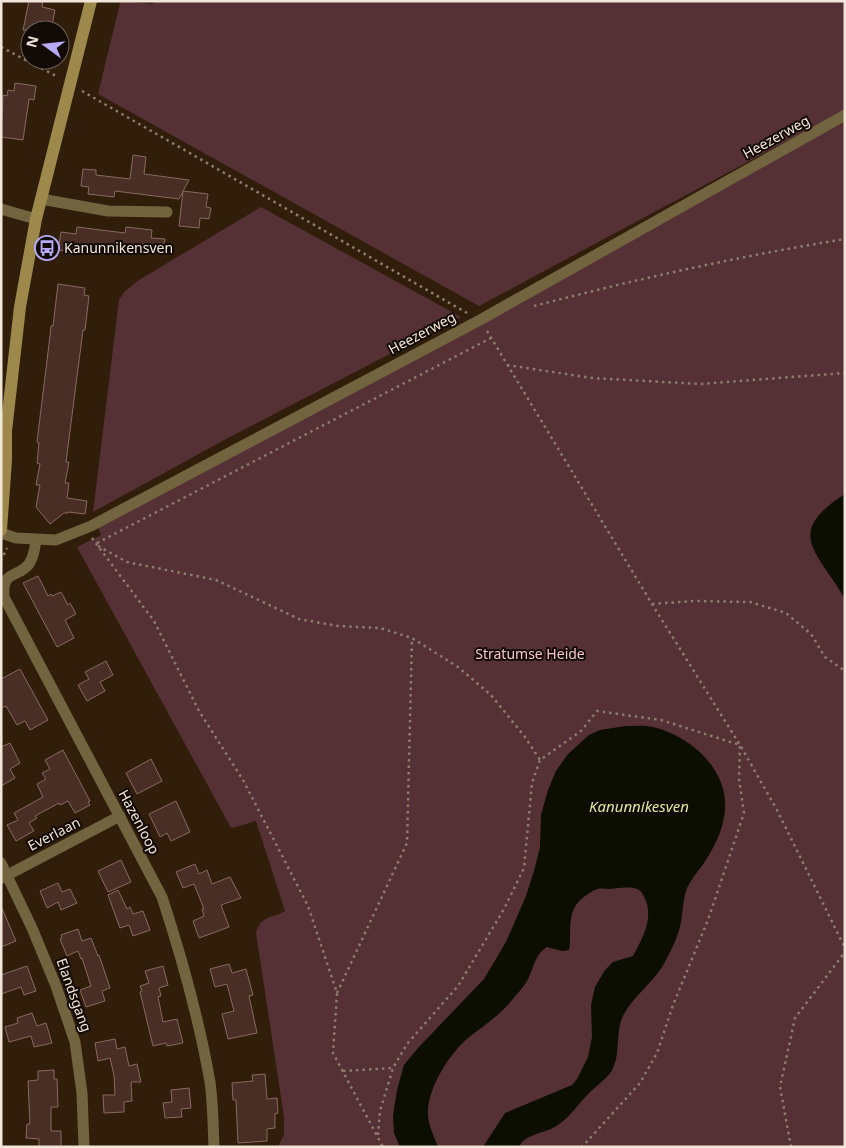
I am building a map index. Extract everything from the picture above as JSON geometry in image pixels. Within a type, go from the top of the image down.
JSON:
[{"type":"street","points":[[1,532],[6,431],[20,307],[36,219],[91,1]]},
{"type":"street","name":"Heezerweg","points":[[1,532],[16,538],[56,540],[91,526],[480,320],[845,115]]},
{"type":"street","points":[[41,199],[108,211],[167,212]]},
{"type":"street","points":[[1,209],[36,219]]},
{"type":"street","points":[[1,446],[6,431]]},
{"type":"street","name":"Hazenloop","points":[[36,540],[31,562],[13,574],[3,585],[4,597],[162,897],[193,1000],[210,1084],[214,1147]]},
{"type":"street","name":"Everlaan","points":[[4,876],[120,816]]},
{"type":"street","name":"Elandsgang","points":[[1,863],[4,876],[32,928],[53,978],[76,1042],[82,1093],[84,1147]]},
{"type":"path","points":[[1,47],[70,84],[480,320],[778,810],[845,948]]},
{"type":"path","points":[[526,308],[647,277],[773,251],[845,240]]},
{"type":"path","points":[[97,543],[491,338]]},
{"type":"path","points":[[507,366],[592,378],[700,384],[845,373]]},
{"type":"path","points":[[337,993],[308,906],[243,780],[199,711],[154,621],[98,546],[127,562],[216,580],[299,619],[338,626],[380,628],[412,638],[458,667],[491,695],[525,737],[540,760]]},
{"type":"path","points":[[652,604],[694,600],[750,602],[786,613],[811,634],[825,657],[845,671]]},
{"type":"path","points":[[383,1147],[333,1053],[337,993],[408,843],[412,638]]},
{"type":"path","points":[[378,1136],[380,1111],[393,1068],[407,1044],[458,986],[504,909],[524,868],[532,783],[540,760],[581,731],[597,711],[662,720],[740,745]]},
{"type":"path","points":[[582,1147],[640,1083],[657,1053],[673,1004],[708,920],[744,813],[739,779],[740,745]]},
{"type":"path","points":[[790,1147],[780,1087],[795,1018],[845,952]]},
{"type":"path","points":[[343,1071],[393,1068]]},
{"type":"green space","name":"Stratumse Heide","points":[[122,1],[152,4],[156,1],[845,1],[845,1147],[278,1147],[284,1134],[284,1117],[256,933],[264,920],[285,911],[256,821],[232,828],[230,826],[77,547],[101,535],[98,527],[841,112],[479,306],[98,94]]},
{"type":"green space","points":[[261,207],[461,317],[226,439],[93,512],[119,300],[124,292],[139,280]]},
{"type":"water","points":[[845,494],[845,599],[817,555],[812,544],[811,532],[815,520],[826,508]]},
{"type":"water","name":"Kanunnikesven","points":[[626,726],[650,726],[669,732],[697,749],[717,774],[723,789],[725,805],[722,828],[717,839],[687,888],[680,928],[671,951],[662,967],[633,1001],[621,1021],[616,1058],[611,1072],[557,1126],[524,1140],[519,1147],[483,1147],[505,1113],[572,1085],[577,1079],[588,1057],[592,1037],[591,1005],[595,987],[605,970],[613,962],[633,956],[646,930],[648,908],[644,896],[637,889],[624,887],[598,889],[583,898],[573,910],[569,950],[562,951],[547,947],[543,950],[537,957],[525,985],[507,1006],[468,1038],[447,1062],[435,1083],[429,1104],[428,1118],[438,1147],[400,1147],[394,1133],[393,1116],[397,1090],[404,1065],[484,979],[506,942],[526,896],[534,871],[540,847],[541,815],[556,771],[568,754],[589,735],[600,730]]},
{"type":"building","points":[[29,1],[43,1],[42,7],[55,10],[53,20],[25,20]]},
{"type":"building","points":[[15,83],[36,86],[34,100],[29,99],[23,140],[1,137],[3,95],[7,96],[8,90],[14,91]]},
{"type":"building","points":[[133,155],[146,157],[144,174],[189,180],[179,199],[115,191],[114,197],[88,194],[89,187],[81,186],[83,169],[96,170],[96,175],[130,179]]},
{"type":"building","points":[[183,191],[208,194],[206,207],[211,208],[209,219],[200,218],[199,228],[179,226]]},
{"type":"building","points":[[77,227],[125,233],[126,227],[152,230],[151,238],[165,239],[163,252],[128,247],[128,252],[101,248],[101,251],[79,248],[79,252],[58,250],[61,232],[76,234]]},
{"type":"building","points":[[58,284],[85,288],[84,295],[89,296],[66,462],[69,462],[65,483],[69,483],[67,498],[87,501],[85,514],[64,513],[50,524],[36,507],[40,485],[36,485],[40,464],[37,463],[39,443],[37,442]]},
{"type":"building","points":[[38,576],[48,596],[61,592],[68,605],[70,603],[76,614],[65,620],[74,638],[57,647],[23,583]]},
{"type":"building","points":[[106,661],[113,675],[100,682],[105,691],[87,701],[78,685],[89,679],[85,672]]},
{"type":"building","points":[[20,669],[48,720],[30,730],[25,721],[17,725],[6,706],[1,708],[1,679]]},
{"type":"building","points":[[10,743],[20,763],[10,769],[15,778],[1,786],[1,747]]},
{"type":"building","points":[[63,750],[90,801],[88,802],[90,805],[75,813],[68,801],[60,805],[59,803],[35,816],[37,818],[29,823],[34,831],[16,841],[7,825],[18,820],[14,813],[43,797],[37,784],[46,779],[42,773],[50,769],[45,760]]},
{"type":"building","points":[[151,759],[162,781],[137,794],[126,773]]},
{"type":"building","points":[[176,801],[190,832],[171,841],[167,833],[160,837],[149,814]]},
{"type":"building","points":[[121,860],[131,882],[108,892],[98,871]]},
{"type":"building","points":[[195,864],[199,874],[207,870],[212,884],[230,877],[241,898],[221,905],[229,927],[199,938],[193,921],[204,916],[202,909],[204,909],[194,884],[183,888],[176,872]]},
{"type":"building","points":[[58,883],[62,892],[70,889],[77,903],[61,910],[58,902],[47,908],[40,891]]},
{"type":"building","points":[[118,890],[127,909],[130,907],[133,914],[143,911],[150,930],[133,936],[129,925],[120,928],[108,895]]},
{"type":"building","points":[[1,906],[16,941],[1,947]]},
{"type":"building","points":[[78,929],[82,941],[91,938],[110,988],[102,991],[105,1001],[86,1007],[80,990],[91,986],[82,958],[78,951],[67,956],[60,939],[62,938],[61,935]]},
{"type":"building","points":[[229,964],[232,973],[246,969],[253,995],[249,996],[257,1033],[228,1039],[222,1014],[234,1011],[227,984],[215,987],[210,969]]},
{"type":"building","points":[[27,966],[36,991],[24,995],[21,987],[1,994],[1,975]]},
{"type":"building","points":[[163,966],[168,985],[159,988],[161,996],[158,997],[163,1022],[177,1019],[183,1043],[167,1046],[166,1043],[153,1046],[140,986],[149,983],[145,971]]},
{"type":"building","points":[[32,1013],[37,1026],[46,1023],[52,1043],[34,1047],[31,1036],[9,1042],[5,1027],[18,1023],[17,1018]]},
{"type":"building","points":[[115,1039],[117,1049],[125,1047],[129,1066],[137,1064],[141,1082],[131,1082],[132,1101],[124,1102],[124,1112],[104,1113],[103,1095],[115,1095],[114,1075],[110,1058],[98,1061],[95,1043]]},
{"type":"building","points":[[54,1070],[54,1079],[57,1079],[58,1107],[51,1107],[51,1131],[61,1131],[61,1147],[39,1147],[39,1139],[26,1138],[27,1124],[30,1124],[28,1081],[38,1080],[38,1071]]},
{"type":"building","points":[[265,1074],[267,1099],[277,1098],[278,1113],[275,1114],[275,1128],[267,1129],[267,1141],[238,1143],[236,1100],[233,1100],[232,1083],[253,1081],[252,1075]]},
{"type":"building","points":[[189,1088],[191,1108],[181,1109],[182,1117],[165,1118],[163,1103],[172,1102],[171,1090]]},
{"type":"place","name":"Kanunnikensven","points":[[47,248]]}]
